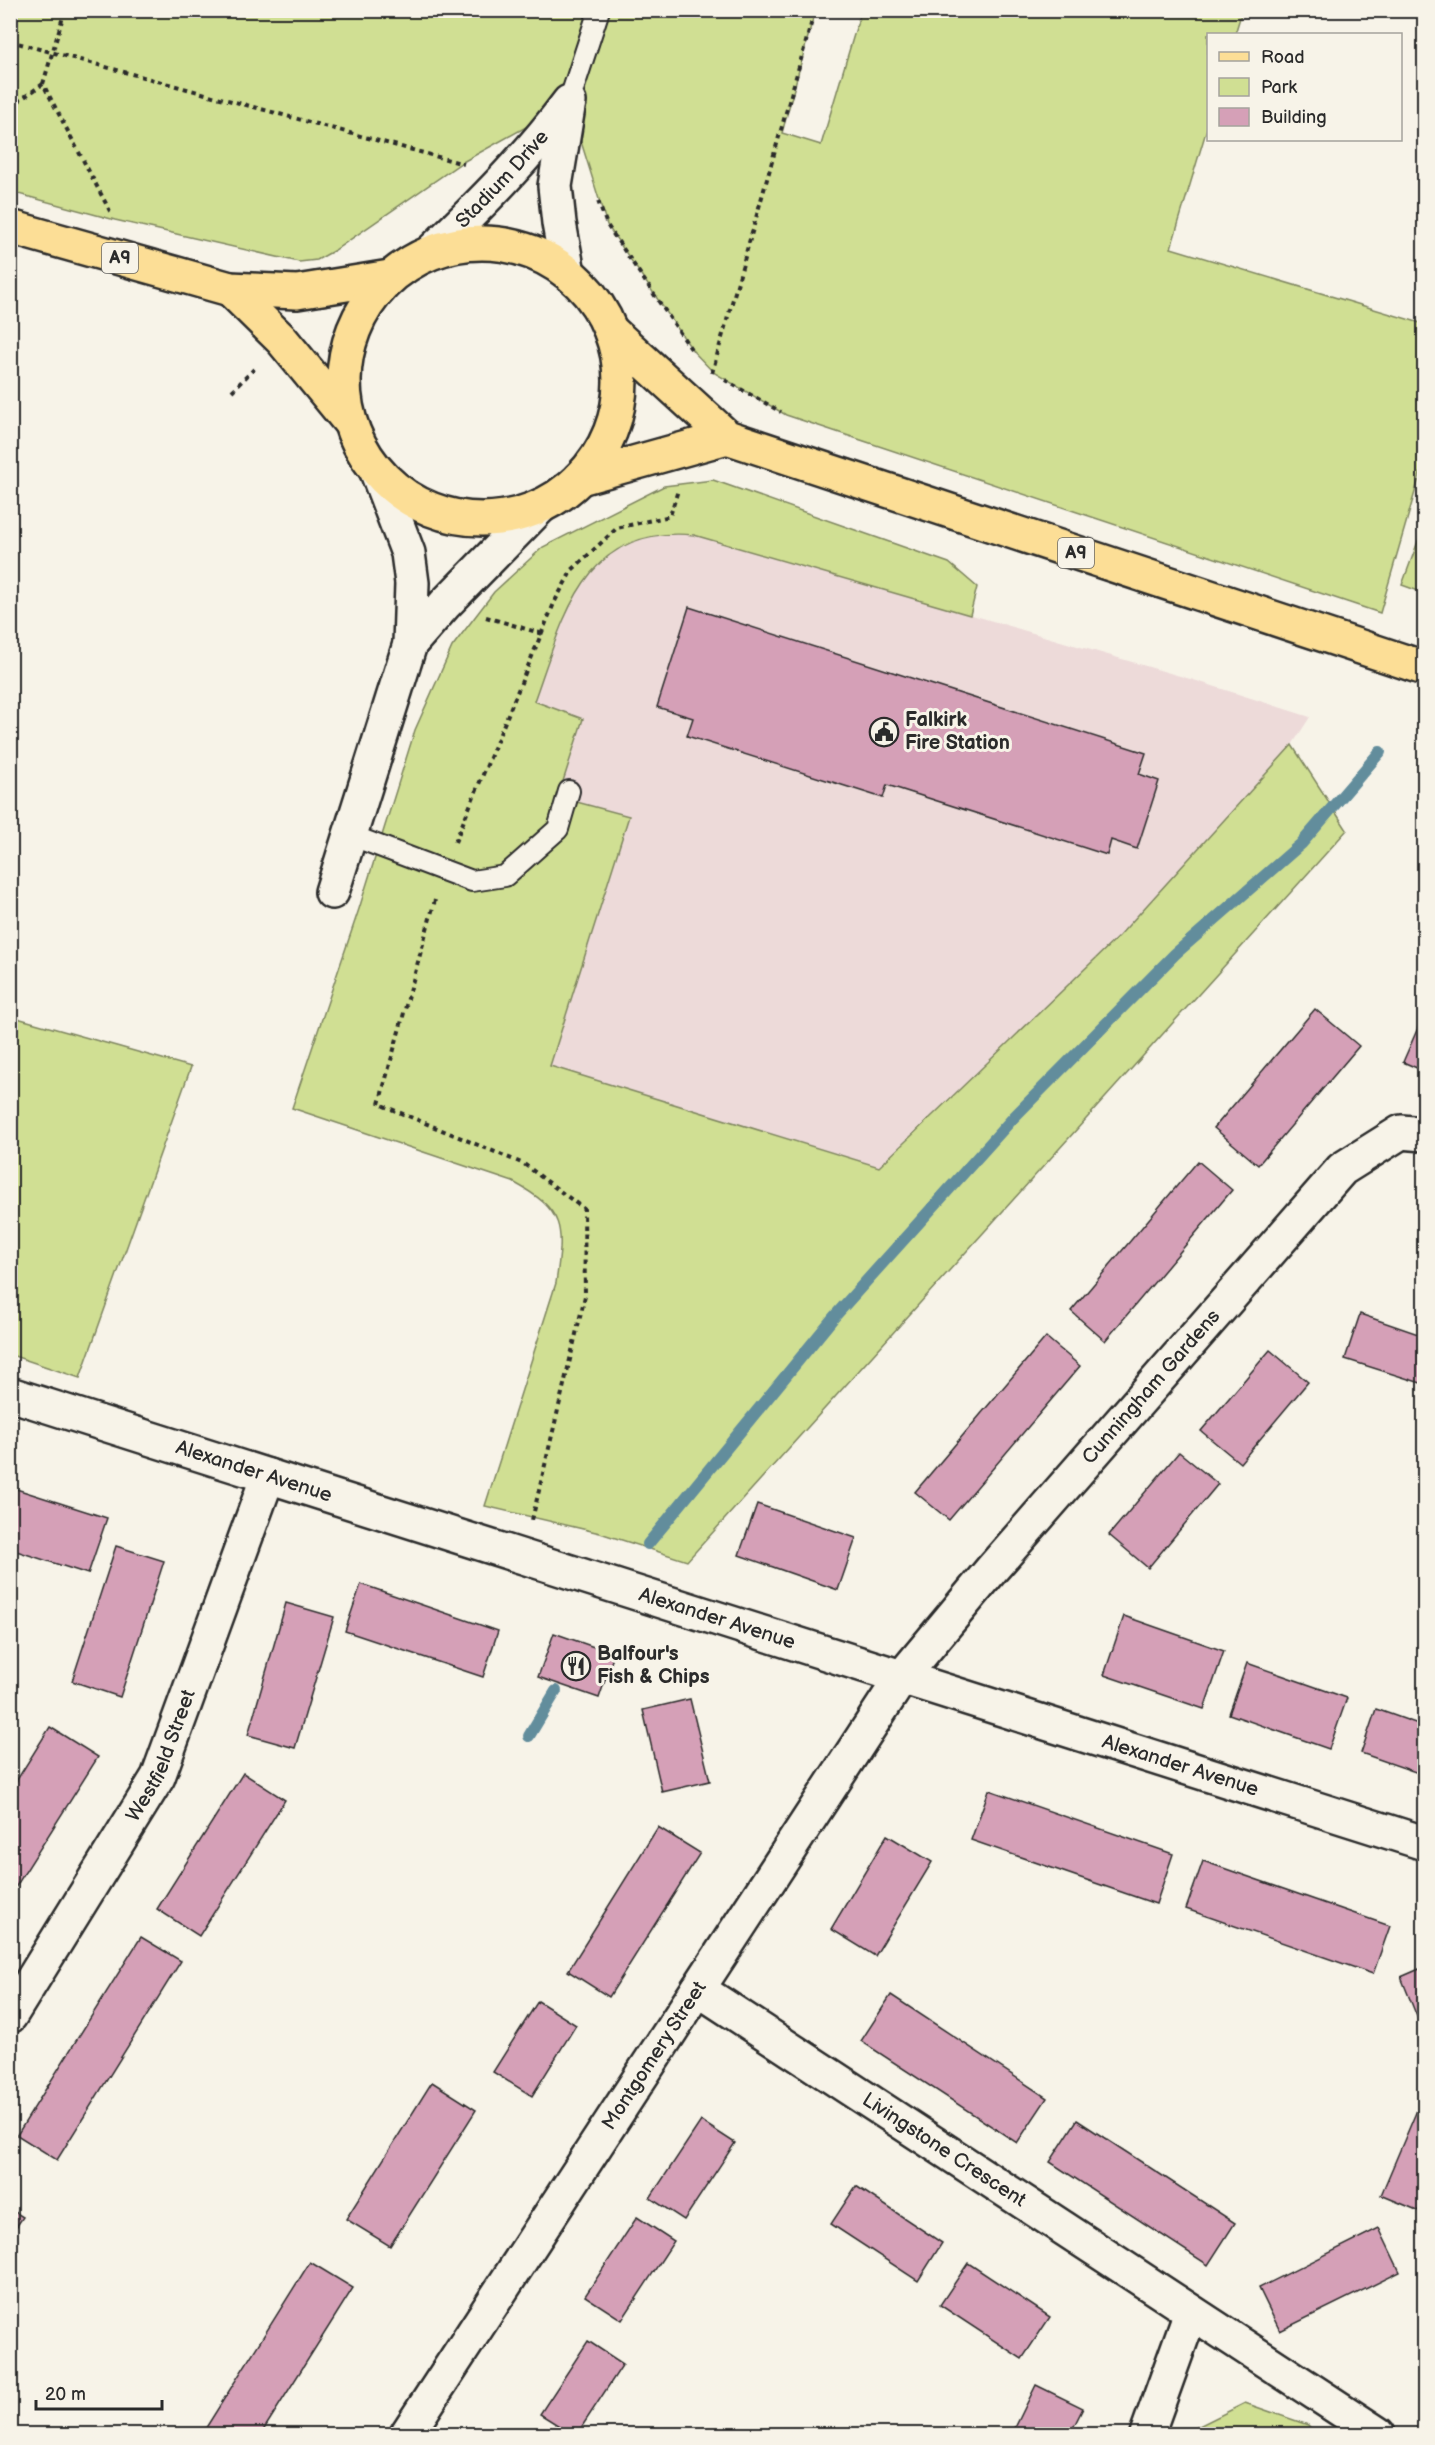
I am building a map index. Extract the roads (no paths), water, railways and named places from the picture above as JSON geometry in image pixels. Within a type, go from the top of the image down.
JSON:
[{"type":"main road","name":"A9","points":[[10,226],[231,289],[297,292],[390,277]]},
{"type":"main road","points":[[466,243],[502,244],[537,254],[568,273],[594,299],[611,331],[620,370],[617,409],[604,447],[580,478],[561,494],[541,506],[497,519],[453,516],[411,500],[377,472],[360,447],[348,420],[343,381],[348,342],[364,307],[390,277],[431,252],[466,243]]},
{"type":"main road","name":"A9","points":[[231,289],[282,340],[348,420]]},
{"type":"main road","name":"A9","points":[[611,331],[727,437],[1425,668]]},
{"type":"main road","points":[[580,478],[727,437]]},
{"type":"street","name":"Stadium Drive","points":[[431,252],[477,208],[545,135],[569,102]]},
{"type":"street","name":"Stadium Drive","points":[[568,273],[555,186],[569,102]]},
{"type":"street","points":[[332,892],[410,644],[412,583],[408,553],[377,472]]},
{"type":"street","points":[[410,644],[445,604],[541,506]]},
{"type":"street","name":"Cunningham Gardens","points":[[902,1677],[992,1569],[1342,1169],[1401,1132],[1425,1134]]},
{"type":"street","name":"Alexander Avenue","points":[[10,1394],[1425,1843]]},
{"type":"street","name":"Westfield Street","points":[[10,2016],[158,1777],[268,1476]]},
{"type":"street","name":"Montgomery Street","points":[[407,2434],[902,1677]]},
{"type":"street","name":"Livingstone Crescent","points":[[698,1989],[1378,2434]]},
{"type":"street","points":[[1146,2434],[1191,2312]]},
{"type":"lane","name":"Stadium Drive","points":[[569,102],[599,10]]},
{"type":"lane","points":[[350,835],[472,881],[505,876],[558,829],[569,790]]},
{"type":"waterway","points":[[648,1544],[834,1317],[1014,1117],[1175,954],[1301,844],[1380,752]]},
{"type":"waterway","points":[[529,1736],[556,1691]]},
{"type":"place","name":"Falkirk Fire Station","points":[[884,732]]},
{"type":"place","name":"Balfour's Fish & Chips","points":[[576,1666]]}]
